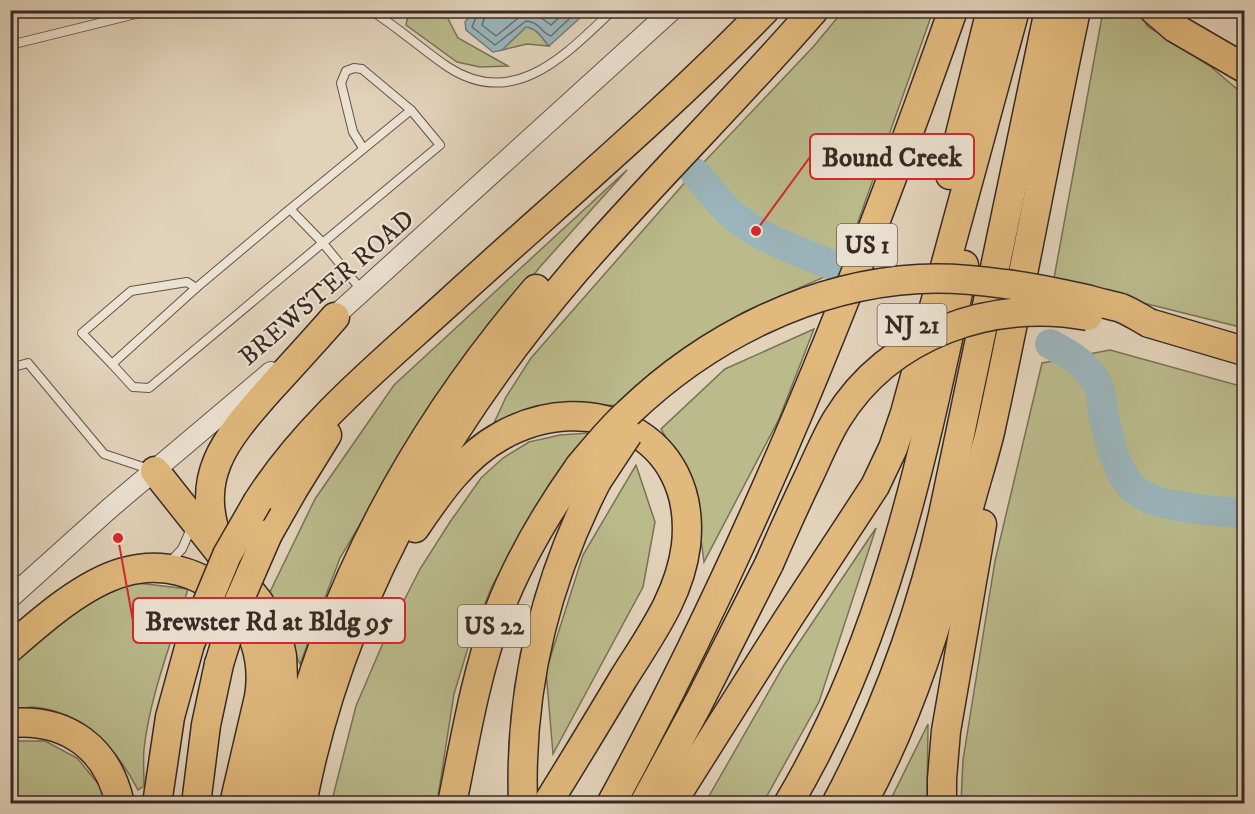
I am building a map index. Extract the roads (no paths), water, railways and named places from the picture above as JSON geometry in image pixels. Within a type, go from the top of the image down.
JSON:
[{"type":"highway","points":[[157,804],[170,717],[190,644],[227,555],[276,474],[305,439],[408,339],[683,90],[765,10]]},
{"type":"highway","points":[[302,804],[328,700],[359,612],[399,526],[462,419],[498,369],[582,263],[814,10]]},
{"type":"highway","name":"US 1","points":[[611,804],[691,649],[821,362],[872,235],[953,10]]},
{"type":"highway","name":"NJ 21","points":[[676,797],[786,622],[840,527],[868,470],[888,419],[991,10]]},
{"type":"highway","points":[[786,622],[875,486],[895,442],[905,413],[1016,10]]},
{"type":"highway","points":[[788,804],[822,742],[860,657],[900,540],[937,391],[1016,10]]},
{"type":"highway","points":[[836,804],[885,701],[929,573],[1048,10]]},
{"type":"highway","points":[[862,804],[906,710],[932,640],[951,579],[989,434],[1076,10]]},
{"type":"highway","points":[[1154,10],[1175,28],[1245,68]]},
{"type":"highway","points":[[279,804],[303,708],[336,612],[360,556],[391,495],[439,415],[487,348],[557,266],[725,94],[760,70]]},
{"type":"highway","points":[[523,804],[522,743],[533,660],[550,591],[575,526],[588,474],[683,374],[721,342],[756,322],[813,299],[872,284],[918,279],[994,282],[1046,290],[1121,308],[1149,323],[1245,351]]},
{"type":"highway","points":[[644,804],[703,695],[769,564],[836,420],[860,388],[879,369],[901,352],[952,326],[1007,313],[1048,311],[1078,314],[1120,323],[1149,323]]},
{"type":"highway","points":[[230,566],[214,529],[209,505],[213,472],[220,454],[243,420],[335,317]]},
{"type":"highway","points":[[196,804],[206,725],[219,664],[238,603],[268,534],[327,435],[355,397],[408,339]]},
{"type":"highway","points":[[359,612],[446,486],[477,453],[498,437],[535,421],[572,415],[618,422],[636,432],[653,446],[671,470],[683,498],[687,532],[681,570],[663,614],[548,804]]},
{"type":"highway","points":[[942,804],[942,779],[949,713],[982,531],[989,434]]},
{"type":"highway","points":[[155,471],[266,611],[277,633],[282,656],[283,680],[254,804]]},
{"type":"highway","name":"US 22","points":[[452,804],[476,688],[498,613],[538,529],[588,474]]},
{"type":"highway","points":[[569,804],[771,476]]},
{"type":"highway","points":[[10,648],[48,616],[99,582],[124,572],[151,567],[165,568],[190,574],[218,589],[241,614],[258,647],[261,672],[260,690],[234,804]]},
{"type":"highway","points":[[10,723],[45,724],[78,737],[104,762],[114,782],[120,804]]},
{"type":"street","name":"BREWSTER ROAD","points":[[10,598],[110,508],[363,293],[672,10]]},
{"type":"lane","points":[[10,45],[152,10]]},
{"type":"lane","points":[[370,10],[455,71],[468,77],[495,83],[521,79],[544,69],[566,53],[613,10]]},
{"type":"lane","points":[[196,288],[187,282],[131,291],[82,333],[133,387],[149,388],[440,145],[411,110],[362,69],[354,68],[346,71],[341,83],[353,132],[363,148]]},
{"type":"lane","points":[[112,364],[196,288],[411,110]]},
{"type":"lane","points":[[290,209],[322,242],[363,293]]},
{"type":"lane","points":[[10,368],[28,363],[104,454],[155,471]]},
{"type":"lane","points":[[165,568],[182,549],[194,520]]},
{"type":"water","points":[[475,10],[576,11],[581,17],[549,46],[536,31],[526,27],[502,50],[493,52],[466,30],[465,22]]},
{"type":"waterway","points":[[695,173],[716,198],[750,228],[839,268]]},
{"type":"waterway","points":[[1050,344],[1078,361],[1094,379],[1100,392],[1115,458],[1125,479],[1132,487],[1141,494],[1163,503],[1244,514]]},
{"type":"place","name":"Bound Creek","points":[[756,231]]},
{"type":"place","name":"Brewster Rd at Bldg 95","points":[[118,538]]}]
